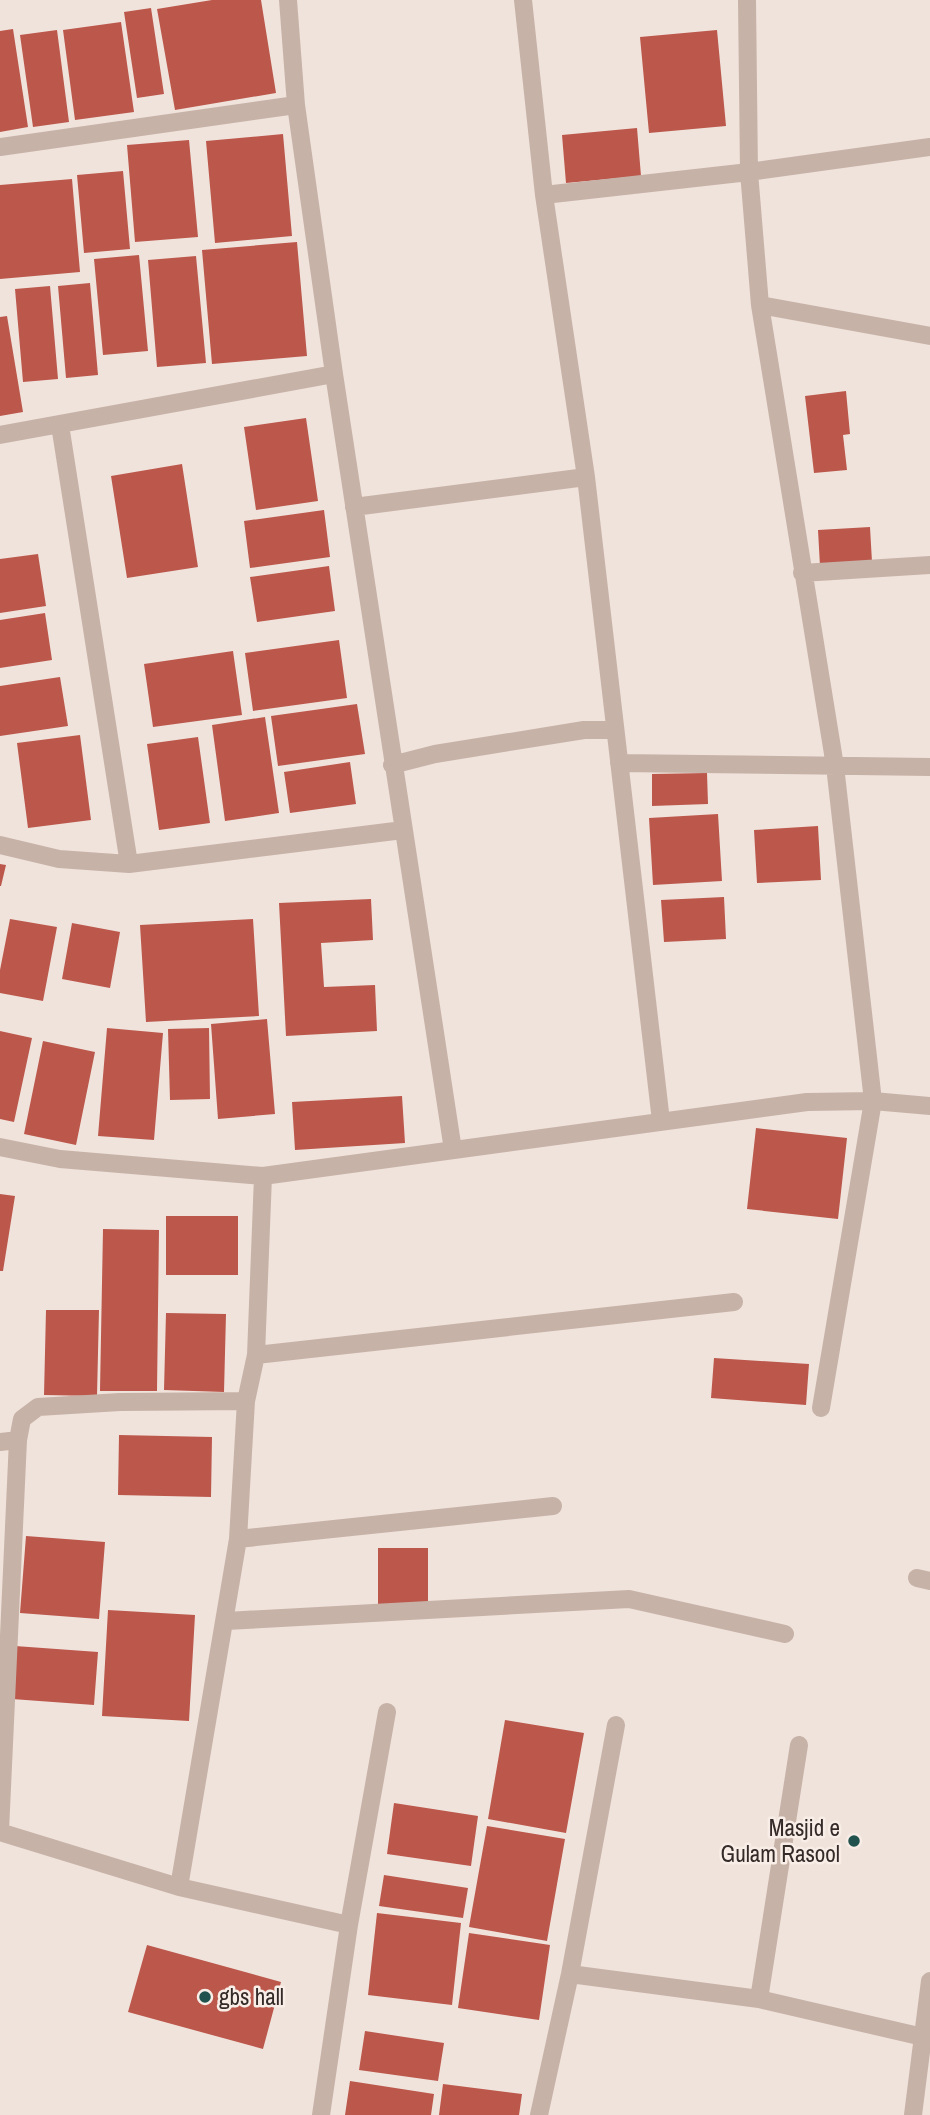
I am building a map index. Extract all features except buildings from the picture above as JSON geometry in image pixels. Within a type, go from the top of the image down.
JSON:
[{"type":"street","points":[[288,0],[296,105],[334,374],[453,1150]]},
{"type":"street","points":[[523,0],[544,195],[586,477],[662,1121]]},
{"type":"street","points":[[747,0],[749,172],[760,305],[835,766],[873,1101],[821,1408]]},
{"type":"street","points":[[0,147],[296,105]]},
{"type":"street","points":[[544,195],[749,172],[930,147]]},
{"type":"street","points":[[760,305],[930,335]]},
{"type":"street","points":[[0,435],[334,374]]},
{"type":"street","points":[[60,425],[129,864]]},
{"type":"street","points":[[354,507],[586,477]]},
{"type":"street","points":[[802,573],[930,565]]},
{"type":"street","points":[[392,765],[435,754],[584,730],[615,730]]},
{"type":"street","points":[[619,763],[930,767]]},
{"type":"street","points":[[0,845],[59,859],[129,864],[402,830]]},
{"type":"street","points":[[0,1147],[60,1159],[263,1176],[807,1102],[873,1101],[930,1106]]},
{"type":"street","points":[[179,1888],[238,1539],[246,1401],[256,1355],[263,1176]]},
{"type":"street","points":[[256,1355],[734,1302]]},
{"type":"street","points":[[246,1401],[120,1402],[38,1407],[22,1419],[9,1441],[0,1831],[179,1888],[349,1925]]},
{"type":"street","points":[[238,1539],[553,1506]]},
{"type":"street","points":[[226,1621],[629,1599],[785,1634]]},
{"type":"street","points":[[321,2115],[349,1925],[387,1712]]},
{"type":"street","points":[[539,2115],[570,1973],[616,1725]]},
{"type":"street","points":[[759,1999],[799,1745]]},
{"type":"street","points":[[570,1973],[759,1999],[923,2036]]},
{"type":"street","points":[[913,2115],[930,1980]]},
{"type":"place","name":"Masjid e Gulam Rasool","points":[[854,1841]]},
{"type":"place","name":"gbs hall","points":[[205,1997]]}]
